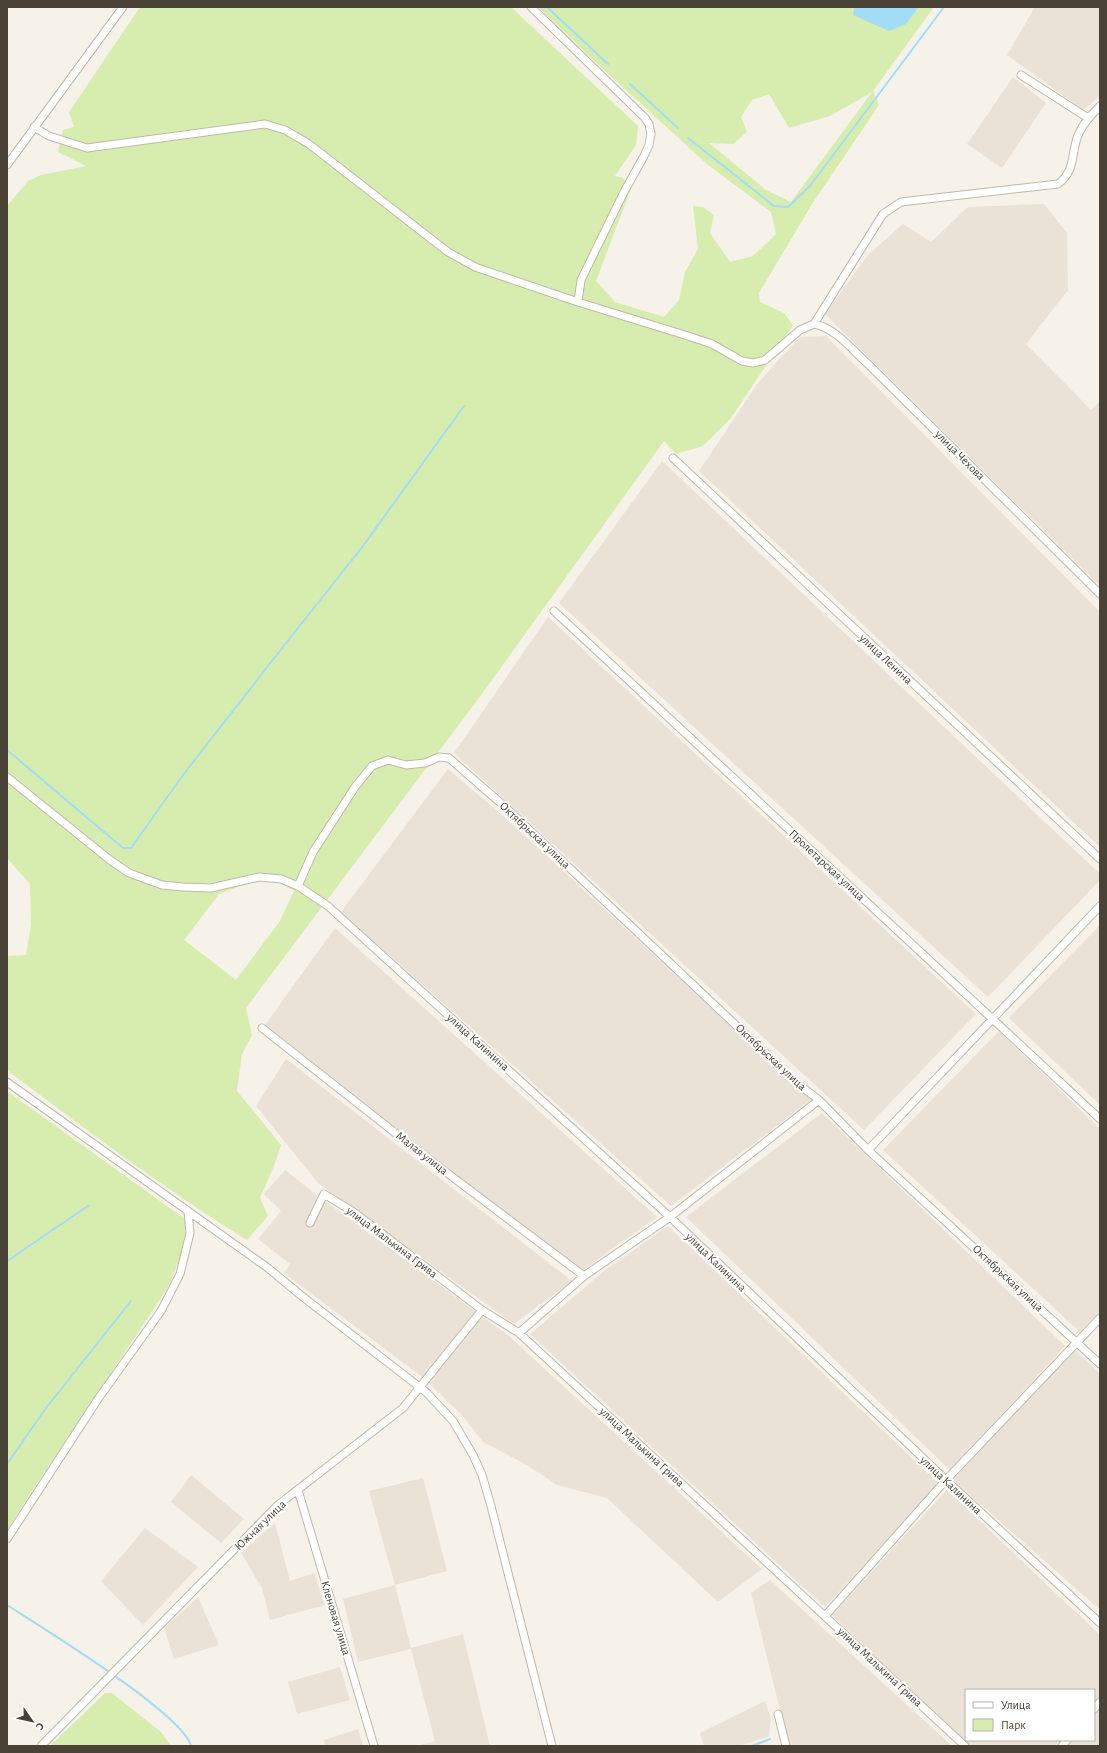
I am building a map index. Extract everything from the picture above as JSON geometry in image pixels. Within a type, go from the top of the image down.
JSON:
[{"type":"street","points":[[7,165],[123,7]]},
{"type":"street","points":[[531,7],[645,118],[649,124],[651,134],[644,156],[624,192],[581,280],[578,302]]},
{"type":"street","points":[[1021,75],[1088,118]]},
{"type":"street","points":[[34,127],[49,136],[87,148],[265,124],[285,130],[309,144],[448,252],[476,267],[578,302],[712,344],[742,361],[753,363],[765,360],[800,330],[814,324],[883,214],[901,202],[1058,184],[1066,178],[1070,170],[1078,134],[1088,118],[1100,106]]},
{"type":"street","name":"улица Чехова","points":[[814,324],[822,325],[832,331],[864,360],[1100,594]]},
{"type":"street","name":"улица Ленина","points":[[673,458],[1100,859]]},
{"type":"street","name":"Пролетарская улица","points":[[554,610],[1100,1119]]},
{"type":"street","name":"Октябрьская улица","points":[[298,886],[313,852],[355,787],[372,766],[388,760],[406,765],[425,763],[439,757],[449,758],[472,777],[797,1083],[819,1100],[868,1150],[1100,1364]]},
{"type":"street","name":"улица Калинина","points":[[7,777],[110,860],[129,872],[162,885],[210,888],[259,877],[281,879],[298,886],[328,906],[670,1217],[946,1480],[1100,1622]]},
{"type":"street","points":[[868,1150],[1100,906]]},
{"type":"street","name":"Малая улица","points":[[262,1028],[422,1154],[584,1276]]},
{"type":"street","points":[[7,1082],[268,1268],[303,1297],[421,1388],[452,1421],[473,1455],[482,1475],[552,1746]]},
{"type":"street","points":[[519,1333],[584,1276],[670,1217],[819,1100]]},
{"type":"street","name":"улица Малькина Грива","points":[[310,1223],[324,1194],[355,1213],[482,1310],[519,1333],[965,1746]]},
{"type":"street","points":[[7,1539],[98,1399],[161,1311],[180,1274],[190,1233],[188,1212]]},
{"type":"street","name":"Южная улица","points":[[41,1746],[105,1679],[278,1505],[403,1408],[421,1388],[482,1310]]},
{"type":"street","points":[[825,1616],[946,1480],[1100,1318]]},
{"type":"street","name":"Кленовая улица","points":[[298,1490],[374,1746]]},
{"type":"street","points":[[778,1714],[786,1746]]},
{"type":"shaded area","points":[[1035,7],[1100,7],[1100,96],[1083,110],[1007,55]]},
{"type":"shaded area","points":[[1013,77],[1046,103],[1002,168],[967,144]]},
{"type":"shaded area","points":[[1044,204],[1067,233],[1068,290],[1026,344],[1091,410],[1100,401],[1100,586],[825,314],[868,255],[903,224],[931,242],[968,207]]},
{"type":"shaded area","points":[[826,336],[1100,612],[1100,847],[699,471],[758,383],[800,337]]},
{"type":"shaded area","points":[[662,461],[1100,874],[1100,880],[988,997],[559,603]]},
{"type":"shaded area","points":[[548,617],[976,1014],[864,1130],[454,753]]},
{"type":"shaded area","points":[[448,769],[509,821],[811,1100],[671,1206],[341,912]]},
{"type":"shaded area","points":[[1100,925],[1100,1105],[1009,1018]]},
{"type":"shaded area","points":[[335,928],[657,1217],[580,1272],[265,1025]]},
{"type":"shaded area","points":[[999,1031],[1100,1129],[1100,1312],[1080,1332],[883,1150]]},
{"type":"shaded area","points":[[286,1059],[572,1281],[514,1324],[318,1183],[256,1106]]},
{"type":"shaded area","points":[[822,1113],[1065,1346],[950,1470],[686,1217]]},
{"type":"shaded area","points":[[285,1170],[318,1196],[509,1336],[762,1569],[718,1602],[607,1498],[557,1485],[527,1465],[483,1442],[462,1415],[421,1376],[284,1273],[290,1264],[258,1239],[281,1211],[264,1194]]},
{"type":"shaded area","points":[[668,1226],[939,1484],[825,1607],[530,1334],[604,1271]]},
{"type":"shaded area","points":[[1073,1348],[1100,1374],[1100,1610],[951,1478]]},
{"type":"shaded area","points":[[191,1475],[244,1519],[221,1543],[171,1502]]},
{"type":"shaded area","points":[[423,1478],[447,1571],[395,1585],[369,1491]]},
{"type":"shaded area","points":[[947,1490],[1100,1635],[1100,1697],[1095,1702],[1095,1689],[965,1689],[965,1741],[900,1681],[832,1615]]},
{"type":"shaded area","points":[[275,1523],[290,1581],[314,1573],[325,1605],[270,1620],[262,1588],[241,1553]]},
{"type":"shaded area","points":[[145,1528],[198,1567],[143,1625],[101,1581]]},
{"type":"shaded area","points":[[770,1580],[952,1746],[789,1746],[751,1593]]},
{"type":"shaded area","points":[[395,1585],[411,1648],[463,1634],[490,1746],[417,1746],[435,1741],[411,1649],[358,1662],[343,1599]]},
{"type":"shaded area","points":[[198,1597],[219,1645],[174,1659],[164,1628]]},
{"type":"shaded area","points":[[340,1667],[350,1700],[297,1714],[288,1682]]},
{"type":"shaded area","points":[[765,1701],[771,1719],[769,1736],[739,1746],[704,1746],[700,1733]]},
{"type":"shaded area","points":[[1100,1708],[1100,1746],[1067,1746],[1071,1741],[1095,1741],[1095,1713]]},
{"type":"shaded area","points":[[358,1729],[363,1746],[325,1746],[324,1740]]},
{"type":"shaded area","points":[[966,1741],[1060,1741],[1055,1746],[971,1746]]},
{"type":"green space","points":[[140,7],[511,7],[638,126],[636,145],[615,176],[623,178],[631,189],[596,281],[615,302],[664,317],[679,300],[685,272],[698,249],[693,206],[703,207],[714,215],[710,233],[730,262],[753,256],[776,234],[771,212],[707,164],[592,59],[538,7],[854,7],[853,15],[906,24],[919,7],[934,7],[873,91],[879,105],[812,204],[759,293],[760,302],[784,313],[793,325],[731,418],[703,446],[676,454],[664,441],[479,698],[246,1008],[252,1035],[242,1054],[237,1091],[281,1145],[274,1166],[260,1198],[268,1216],[247,1240],[155,1179],[7,1070],[7,956],[26,955],[31,925],[30,884],[7,858],[7,206],[28,181],[41,175],[86,166],[58,152],[63,130],[74,127],[69,112]],"holes":[[[872,92],[791,202],[766,190],[709,143],[733,144],[747,132],[741,117],[752,100],[769,94],[789,128],[830,116]],[[256,880],[278,882],[294,891],[280,921],[236,980],[184,940],[219,894]]]},
{"type":"green space","points":[[7,1091],[185,1219],[185,1244],[169,1286],[7,1530]]},
{"type":"green space","points":[[105,1693],[112,1693],[161,1732],[171,1746],[50,1746]]},
{"type":"water","points":[[854,7],[919,7],[906,24],[889,31],[853,15]]},
{"type":"waterway","points":[[547,7],[608,64]]},
{"type":"waterway","points":[[688,138],[774,206],[788,207],[810,186],[944,7]]},
{"type":"waterway","points":[[630,84],[678,128]]},
{"type":"waterway","points":[[7,750],[123,848],[131,848],[183,775],[363,546],[464,406]]},
{"type":"waterway","points":[[7,1261],[88,1206]]},
{"type":"waterway","points":[[7,1464],[46,1408],[131,1301]]},
{"type":"waterway","points":[[7,1605],[108,1671],[138,1693],[163,1713],[182,1731],[191,1746]]},
{"type":"waterway","points":[[752,1746],[770,1739]]}]
